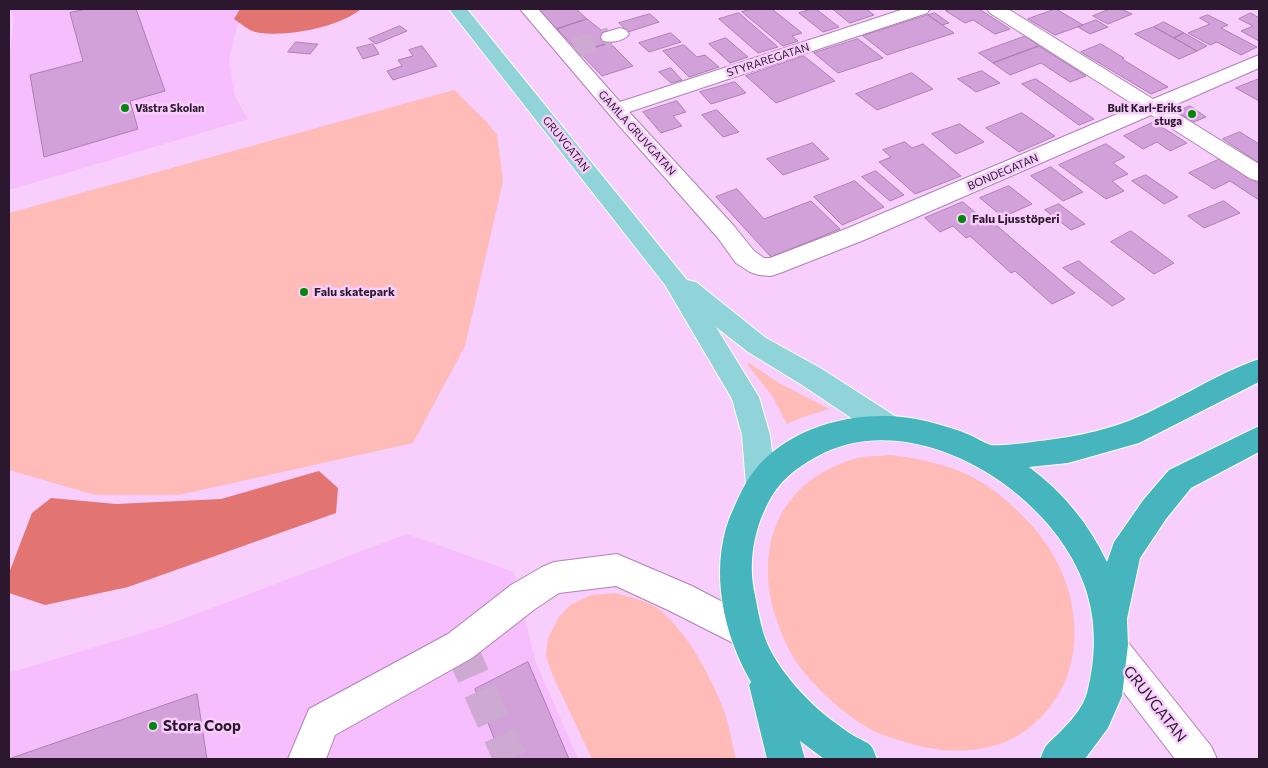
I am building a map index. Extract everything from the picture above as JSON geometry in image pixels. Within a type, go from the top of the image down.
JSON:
[{"type":"highway","points":[[991,458],[1068,450],[1129,434],[1259,370]]},
{"type":"highway","points":[[786,759],[772,699],[753,648],[735,580],[737,543],[747,510],[761,485],[770,474],[783,461],[825,437],[843,432],[888,427],[942,437],[972,448],[991,458],[1036,490],[1071,529],[1094,568],[1103,593],[1111,634]]},
{"type":"highway","points":[[1059,759],[1078,742],[1103,699],[1111,634],[1125,553],[1154,509],[1180,479],[1259,438]]},
{"type":"highway","points":[[753,648],[786,701],[819,734],[858,759]]},
{"type":"main road","name":"GRUVGATAN","points":[[458,9],[674,279],[744,397],[756,435],[761,485]]},
{"type":"main road","name":"GRUVGATAN","points":[[674,279],[758,345],[812,377],[888,427]]},
{"type":"street","name":"GAMLA GRUVGATAN","points":[[529,9],[570,49],[616,110],[726,232],[745,257]]},
{"type":"street","name":"STYRAREGATAN","points":[[616,110],[921,9]]},
{"type":"street","points":[[996,9],[1259,174]]},
{"type":"street","name":"BONDEGATAN","points":[[745,257],[759,266],[771,267],[856,234],[1259,62]]},
{"type":"street","points":[[307,759],[322,722],[460,646],[523,597],[554,578],[617,570],[680,598],[753,648]]},
{"type":"street","name":"GRUVGATAN","points":[[1111,634],[1198,759]]},
{"type":"shaded area","name":"Västra Skolan","points":[[9,9],[250,9],[237,26],[229,59],[235,97],[248,119],[9,190],[9,64],[14,16]]},
{"type":"shaded area","points":[[240,9],[361,9],[339,21],[310,30],[267,34],[255,32],[234,19]]},
{"type":"shaded area","points":[[454,90],[486,121],[497,135],[503,181],[465,346],[413,443],[179,495],[95,495],[9,470],[9,213]]},
{"type":"shaded area","points":[[749,363],[779,383],[829,409],[787,424],[773,397],[747,364]]},
{"type":"shaded area","points":[[891,455],[947,466],[973,477],[997,493],[1012,505],[1044,540],[1059,567],[1067,587],[1074,629],[1069,671],[1061,690],[1045,713],[1023,732],[1005,742],[980,749],[940,750],[914,745],[876,732],[846,713],[811,680],[794,658],[779,627],[769,586],[768,561],[772,538],[780,517],[792,498],[808,482],[829,469],[858,458]]},
{"type":"shaded area","points":[[319,471],[338,488],[336,513],[128,587],[45,605],[9,593],[9,573],[32,513],[51,498],[116,504],[221,499]]},
{"type":"shaded area","points":[[407,534],[514,572],[535,660],[578,759],[9,759],[9,673],[162,627]]},
{"type":"shaded area","points":[[615,593],[651,605],[671,620],[681,632],[707,673],[720,701],[727,720],[736,759],[592,759],[553,676],[546,656],[548,638],[559,617],[570,605],[592,595]]},
{"type":"building","points":[[86,9],[136,9],[165,91],[130,101],[138,129],[44,157],[30,75],[83,61],[70,13]]},
{"type":"building","points":[[537,9],[576,9],[587,19],[557,29]]},
{"type":"building","points":[[752,9],[772,9],[802,33],[792,36],[798,41],[783,46],[742,12]]},
{"type":"building","points":[[816,9],[839,27],[823,32],[799,13]]},
{"type":"building","points":[[833,9],[866,9],[874,15],[850,23]]},
{"type":"building","points":[[953,9],[979,9],[1010,29],[995,34],[973,20],[965,23],[946,11]]},
{"type":"building","points":[[1056,9],[1083,25],[1055,35],[1028,19]]},
{"type":"building","points":[[1110,9],[1121,9],[1132,14],[1108,24],[1093,16]]},
{"type":"building","points":[[739,13],[778,47],[758,53],[719,19]]},
{"type":"building","points":[[935,13],[949,23],[942,25],[928,15]]},
{"type":"building","points":[[1251,13],[1259,18],[1259,41],[1241,31],[1253,26],[1239,19]]},
{"type":"building","points":[[650,14],[659,22],[628,32],[619,23]]},
{"type":"building","points":[[928,15],[954,33],[887,55],[863,36]]},
{"type":"building","points":[[1208,15],[1228,25],[1221,28],[1257,47],[1241,55],[1217,42],[1210,45],[1188,33],[1210,24],[1200,18]]},
{"type":"building","points":[[587,19],[610,37],[610,43],[579,52],[557,29]]},
{"type":"building","points":[[1096,20],[1108,27],[1090,34],[1078,27]]},
{"type":"building","points":[[1164,22],[1184,33],[1174,38],[1154,27]]},
{"type":"building","points":[[400,26],[407,31],[376,44],[369,39]]},
{"type":"building","points":[[1154,27],[1197,51],[1179,59],[1135,34]]},
{"type":"building","points":[[671,33],[681,42],[649,52],[639,43]]},
{"type":"building","points":[[1184,33],[1207,46],[1197,51],[1174,38]]},
{"type":"building","points":[[1026,36],[1039,46],[993,63],[979,53]]},
{"type":"building","points":[[726,38],[748,57],[730,63],[709,44]]},
{"type":"building","points":[[858,39],[883,58],[838,73],[814,53]]},
{"type":"building","points":[[296,42],[318,44],[310,54],[288,52]]},
{"type":"building","points":[[610,43],[633,66],[602,76],[579,52]]},
{"type":"building","points":[[373,44],[379,54],[363,59],[357,48]]},
{"type":"building","points":[[1101,44],[1168,87],[1151,94],[1081,52]]},
{"type":"building","points":[[684,45],[697,57],[705,55],[719,67],[689,77],[663,51]]},
{"type":"building","points":[[422,46],[437,66],[393,80],[387,71],[402,66],[398,60],[413,56],[409,50]]},
{"type":"building","points":[[1039,46],[1086,76],[1070,82],[1041,63],[1010,75],[993,63]]},
{"type":"building","points":[[804,56],[835,81],[776,103],[746,76]]},
{"type":"building","points":[[671,68],[682,80],[671,83],[659,72]]},
{"type":"building","points":[[982,71],[1000,83],[976,92],[958,79]]},
{"type":"building","points":[[912,73],[933,89],[877,110],[856,94]]},
{"type":"building","points":[[1036,79],[1094,119],[1079,125],[1022,84]]},
{"type":"building","points":[[1259,79],[1259,101],[1236,88]]},
{"type":"building","points":[[735,82],[746,93],[711,104],[700,92]]},
{"type":"building","points":[[677,101],[686,112],[673,116],[682,126],[661,133],[643,112]]},
{"type":"building","name":"Bult Karl-Eriks stuga","points":[[1190,106],[1206,117],[1194,122],[1177,112]]},
{"type":"building","points":[[717,110],[739,132],[723,137],[702,115]]},
{"type":"building","points":[[1022,113],[1055,136],[1019,152],[986,128]]},
{"type":"building","points":[[1154,122],[1187,143],[1170,151],[1157,142],[1143,149],[1124,136]]},
{"type":"building","points":[[960,124],[984,142],[956,154],[932,134]]},
{"type":"building","points":[[1240,132],[1259,144],[1259,163],[1223,139]]},
{"type":"building","points":[[905,142],[912,148],[923,144],[961,176],[915,194],[879,162],[891,157],[883,150]]},
{"type":"building","points":[[813,143],[829,159],[783,175],[767,159]]},
{"type":"building","points":[[1106,144],[1125,157],[1113,163],[1128,174],[1112,181],[1124,191],[1106,199],[1059,165]]},
{"type":"building","points":[[1220,159],[1259,184],[1259,200],[1230,181],[1214,189],[1189,173]]},
{"type":"building","points":[[1051,167],[1083,192],[1063,201],[1031,176]]},
{"type":"building","points":[[876,171],[904,195],[890,201],[862,177]]},
{"type":"building","points":[[1146,175],[1178,197],[1164,204],[1132,181]]},
{"type":"building","points":[[855,181],[884,207],[842,225],[814,197]]},
{"type":"building","points":[[1009,186],[1032,204],[1003,217],[980,198]]},
{"type":"building","points":[[737,189],[764,219],[811,201],[840,229],[771,257],[716,197]]},
{"type":"building","points":[[1224,201],[1240,213],[1204,228],[1188,216]]},
{"type":"building","points":[[963,202],[991,226],[995,224],[1075,293],[1052,304],[1015,271],[1011,273],[970,236],[966,238],[953,226],[940,232],[925,218]]},
{"type":"building","points":[[1059,204],[1085,224],[1071,230],[1045,210]]},
{"type":"building","points":[[1131,231],[1174,263],[1154,274],[1111,242]]},
{"type":"building","points":[[1079,261],[1125,299],[1112,306],[1063,268]]},
{"type":"building","points":[[528,662],[569,759],[502,759],[475,689]]},
{"type":"building","name":"Stora Coop","points":[[197,694],[207,759],[9,759]]},
{"type":"tunnel","points":[[575,48],[610,37]]},
{"type":"tunnel","points":[[460,646],[510,759]]},
{"type":"place","name":"Västra Skolan","points":[[125,108]]},
{"type":"place","name":"Bult Karl-Eriks stuga","points":[[1192,114]]},
{"type":"place","name":"Falu Ljusstöperi","points":[[962,219]]},
{"type":"place","name":"Falu skatepark","points":[[304,292]]},
{"type":"place","name":"Stora Coop","points":[[153,726]]}]
